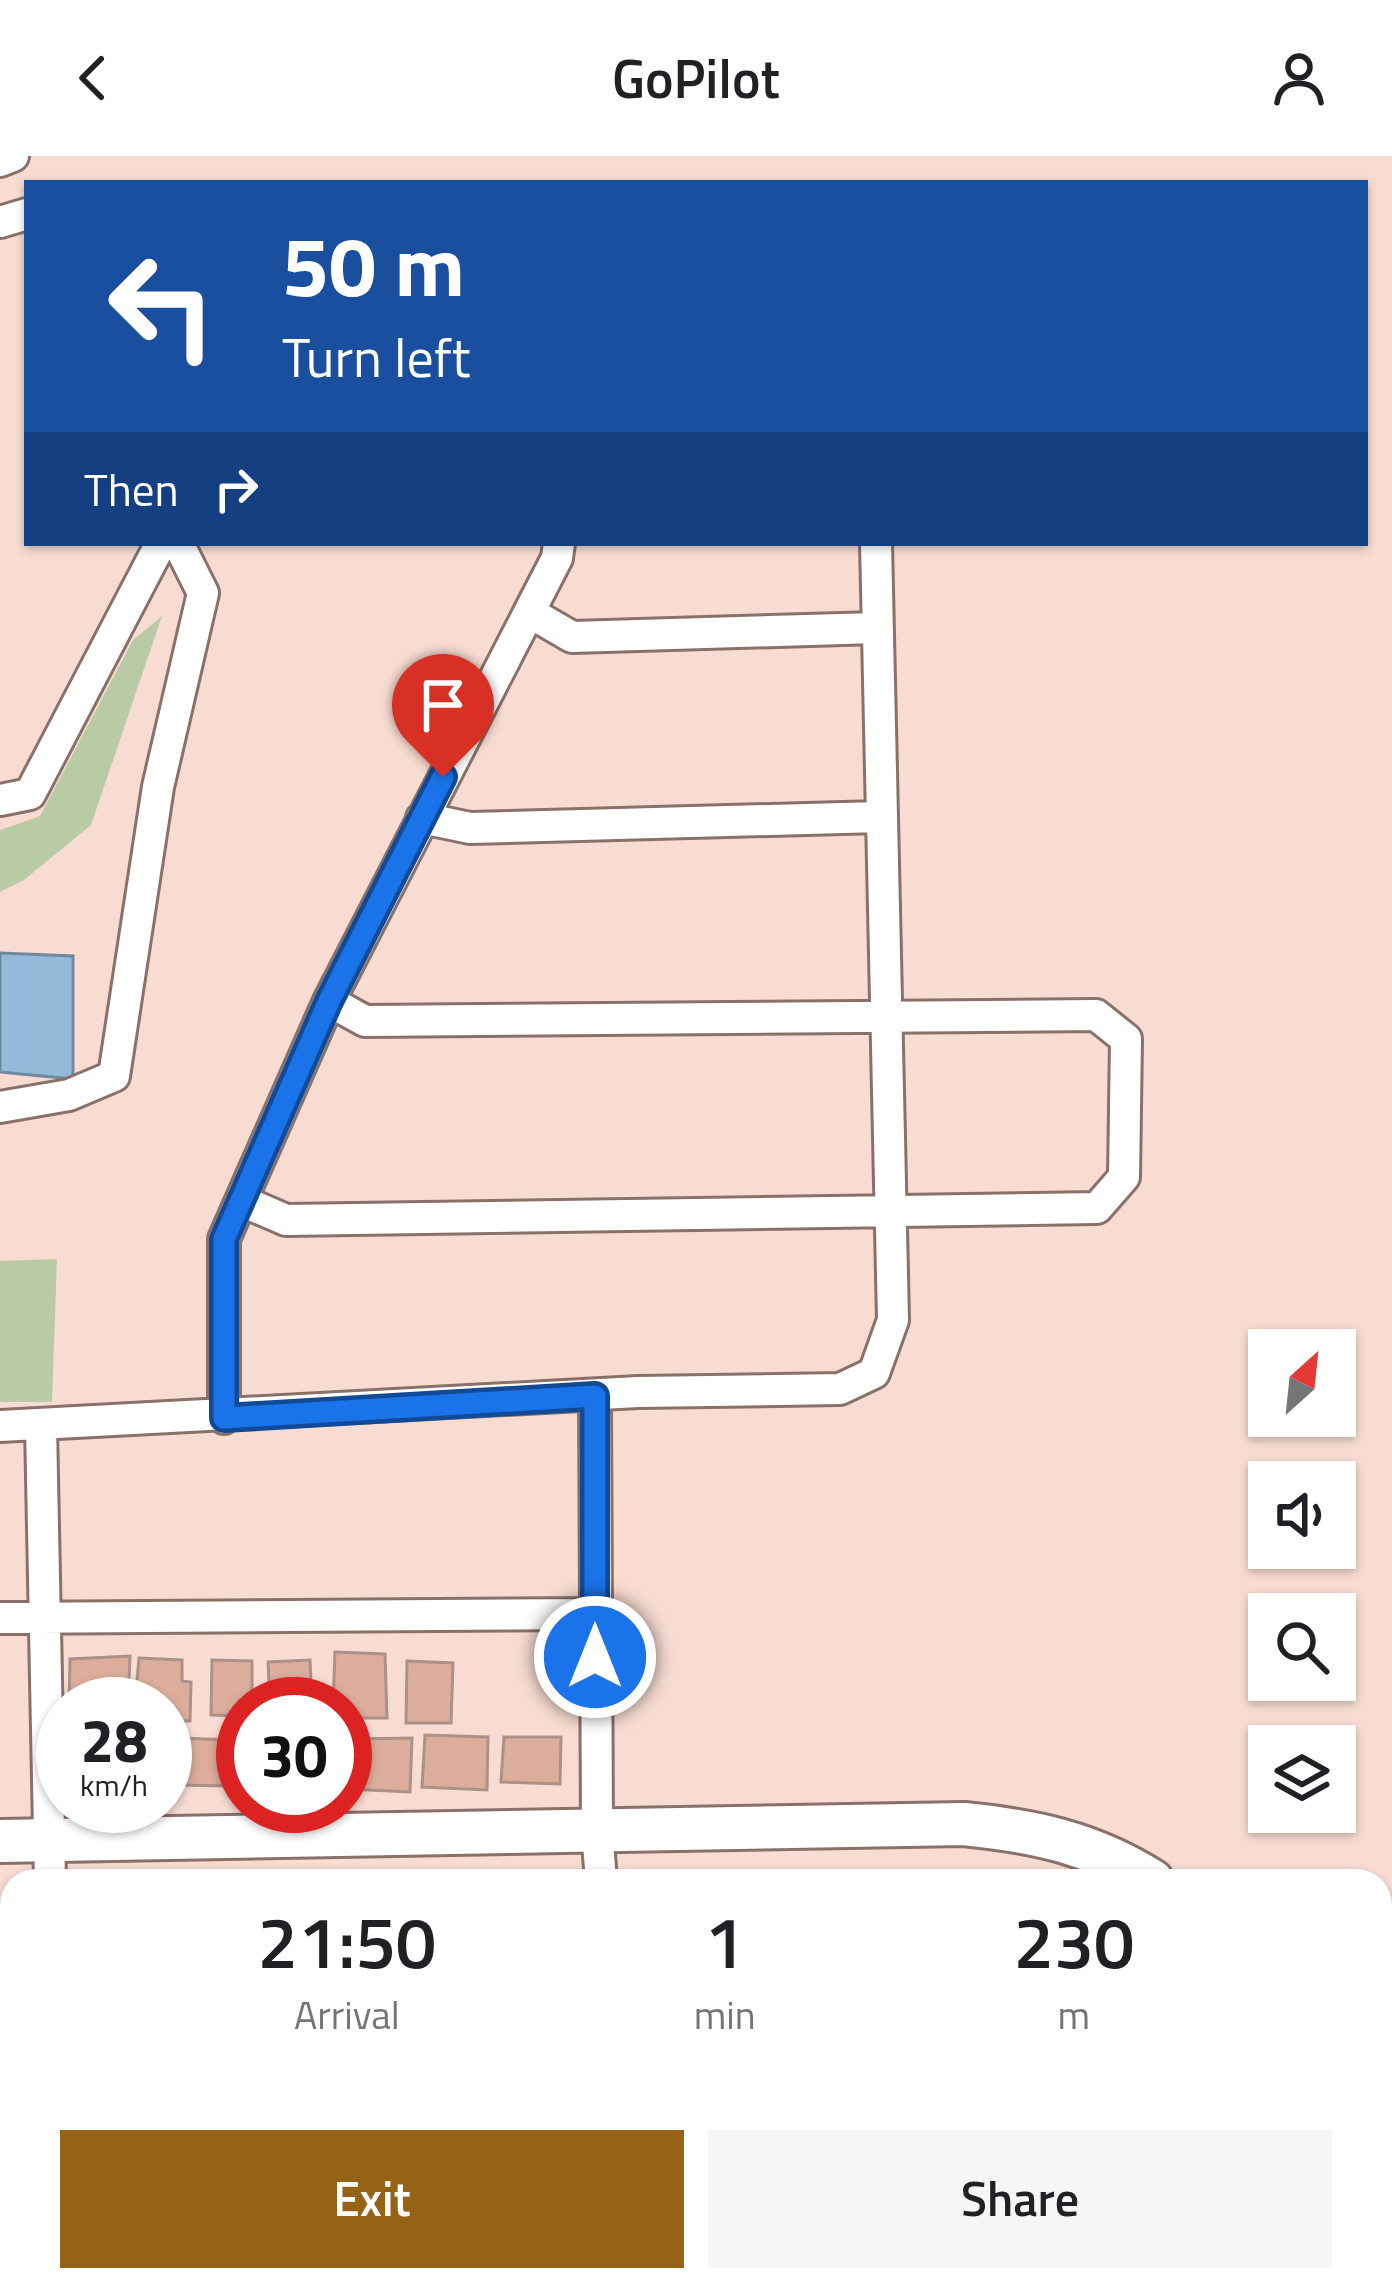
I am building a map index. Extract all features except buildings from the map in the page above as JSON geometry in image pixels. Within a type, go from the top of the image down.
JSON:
[{"type":"street","points":[[0,161],[13,156]]},
{"type":"street","points":[[0,800],[30,794],[159,546]]},
{"type":"street","points":[[0,1107],[69,1095],[114,1076],[158,788],[203,593],[180,546]]},
{"type":"street","points":[[224,1418],[224,1239],[329,1001],[557,558],[559,546]]},
{"type":"street","points":[[0,1426],[595,1396],[840,1389],[874,1373],[893,1320],[876,546]]},
{"type":"street","points":[[529,612],[572,637],[876,628]]},
{"type":"street","points":[[422,818],[470,828],[879,817]]},
{"type":"street","points":[[242,1201],[286,1220],[1097,1208],[1124,1177],[1126,1039],[1096,1015],[365,1021],[329,1001]]},
{"type":"street","points":[[595,1396],[601,1869]]},
{"type":"street","points":[[40,1426],[50,1860]]},
{"type":"street","points":[[0,1618],[595,1614]]},
{"type":"street","points":[[0,1841],[50,1860],[597,1830],[964,1824],[1042,1831],[1133,1869]]},
{"type":"green space","points":[[162,616],[91,825],[24,880],[0,892],[0,830],[40,816],[133,640]]},
{"type":"green space","points":[[57,1259],[52,1402],[0,1402],[0,1261]]},
{"type":"water","points":[[0,953],[73,956],[73,1079],[0,1072]]},
{"type":"route","points":[[443,777],[329,1001],[224,1239],[224,1418],[595,1396],[595,1657]]}]
